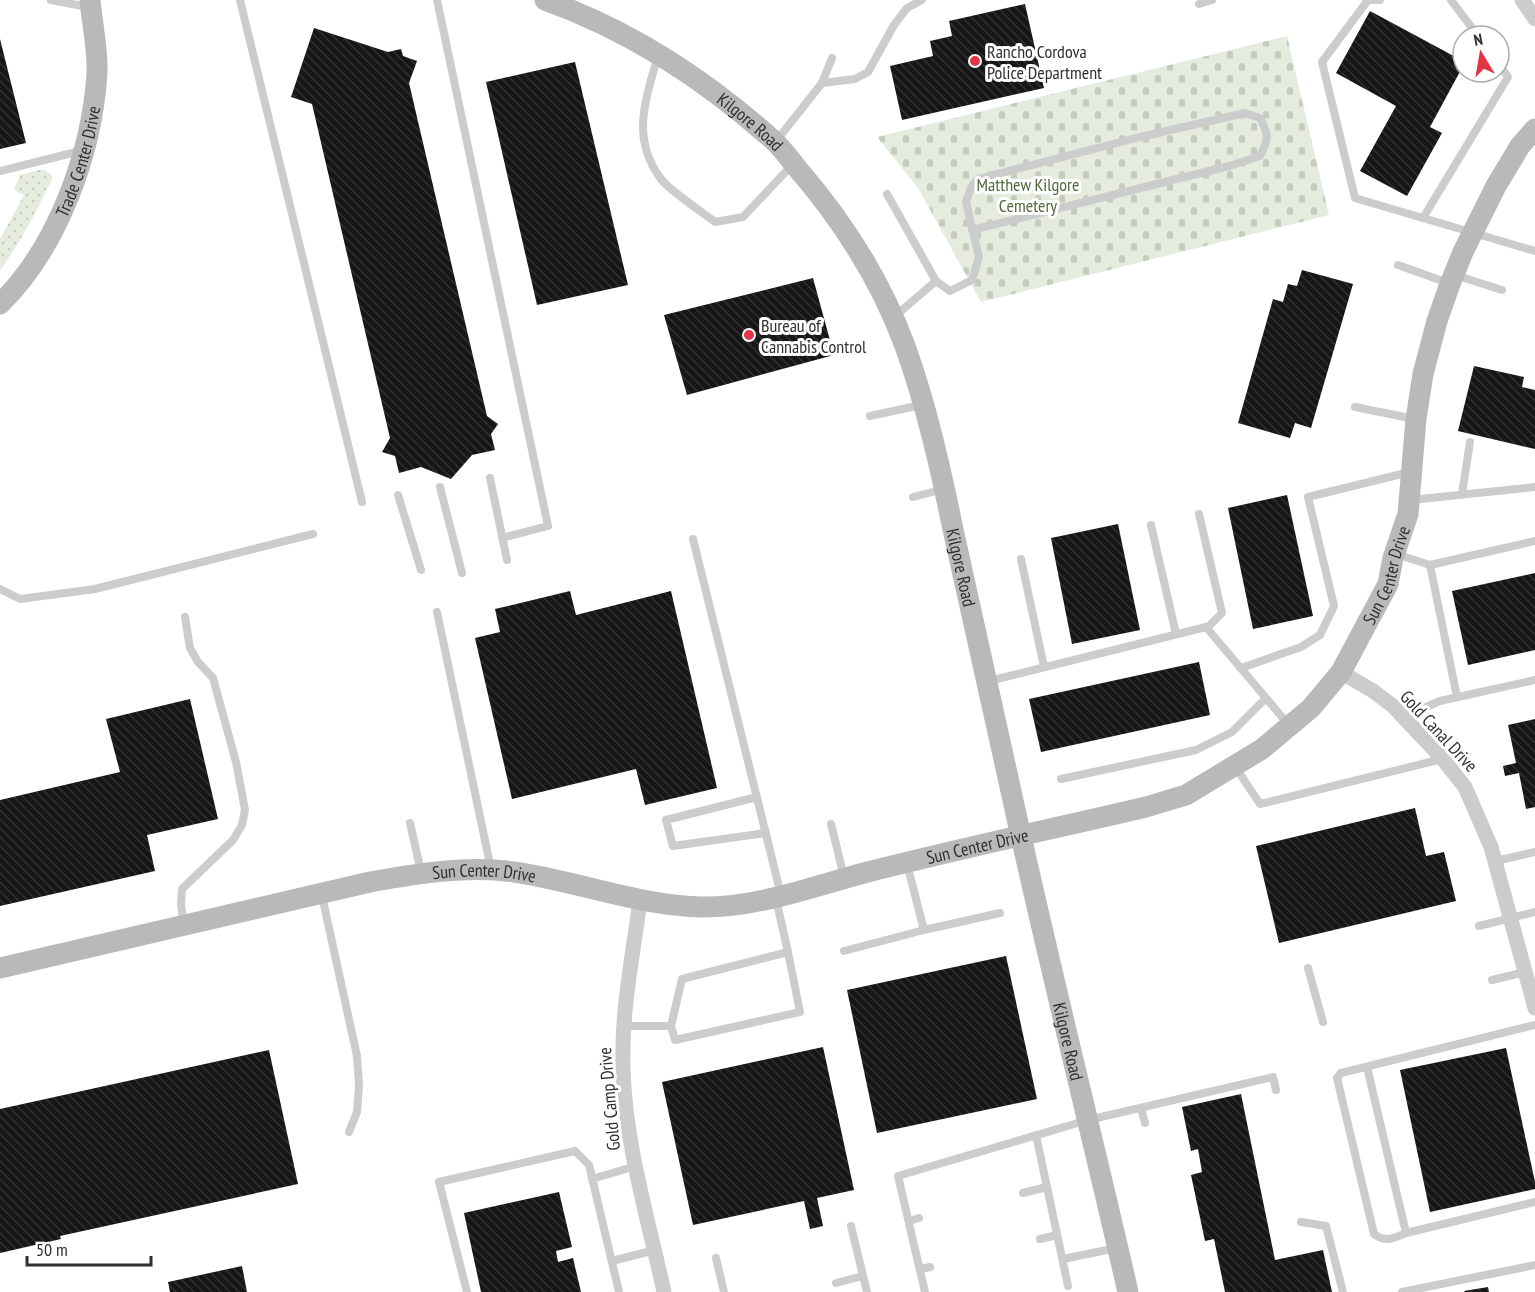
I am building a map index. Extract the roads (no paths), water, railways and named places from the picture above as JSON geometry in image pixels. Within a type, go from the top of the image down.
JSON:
[{"type":"street","name":"Kilgore Road","points":[[544,0],[587,18],[658,54],[711,89],[776,142],[836,218],[864,261],[893,318],[904,343],[923,404],[945,489],[1021,836],[1128,1292]]},
{"type":"street","points":[[1522,0],[1535,19]]},
{"type":"street","name":"Trade Center Drive","points":[[0,304],[27,273],[61,215],[77,177],[90,120],[97,71],[91,4]]},
{"type":"street","name":"Sun Center Drive","points":[[0,968],[369,882],[421,873],[512,872],[640,900],[701,907],[753,903],[844,878],[1146,807],[1186,795],[1262,749],[1311,708],[1341,672],[1388,584],[1408,514],[1416,419],[1423,374],[1437,321],[1452,279],[1473,232],[1514,156],[1535,129]]},
{"type":"street","name":"Gold Canal Drive","points":[[1341,672],[1373,691],[1408,721],[1442,758],[1465,788],[1484,829],[1495,861],[1535,1008]]},
{"type":"street","name":"Gold Camp Drive","points":[[640,900],[627,992],[623,1069],[628,1128],[664,1292]]},
{"type":"lane","points":[[51,0],[91,4]]},
{"type":"lane","points":[[240,0],[362,502]]},
{"type":"lane","points":[[437,0],[548,525],[502,538]]},
{"type":"lane","points":[[822,83],[855,79],[868,72],[894,25],[908,8],[922,0]]},
{"type":"lane","points":[[1199,3],[1212,0]]},
{"type":"lane","points":[[1380,0],[1368,0],[1322,62],[1355,198],[1535,251]]},
{"type":"lane","points":[[1451,0],[1469,24]]},
{"type":"lane","points":[[658,54],[642,112],[644,146],[661,180],[715,222],[743,217],[794,164]]},
{"type":"lane","points":[[776,142],[822,83],[832,58]]},
{"type":"lane","points":[[1423,218],[1504,84]]},
{"type":"lane","points":[[887,194],[936,281],[950,291],[972,280],[979,257],[972,230],[966,202],[971,188],[978,179],[1136,138],[1245,113],[1260,118],[1267,131],[1268,142],[1260,156],[1229,166],[972,230]]},
{"type":"lane","points":[[0,171],[83,151]]},
{"type":"lane","points":[[1398,265],[1502,290]]},
{"type":"lane","points":[[893,318],[936,281]]},
{"type":"lane","points":[[870,416],[923,404]]},
{"type":"lane","points":[[1355,407],[1416,419]]},
{"type":"lane","points":[[1462,494],[1470,442]]},
{"type":"lane","points":[[1241,668],[1301,647],[1320,635],[1334,606],[1308,497],[1413,472]]},
{"type":"lane","points":[[490,478],[507,560]]},
{"type":"lane","points":[[1410,500],[1535,487]]},
{"type":"lane","points":[[440,488],[462,573]]},
{"type":"lane","points":[[913,497],[945,489]]},
{"type":"lane","points":[[398,495],[421,570]]},
{"type":"lane","points":[[987,682],[1207,628],[1222,614],[1199,514]]},
{"type":"lane","points":[[1151,525],[1176,634]]},
{"type":"lane","points":[[0,589],[20,599],[95,589],[313,534]]},
{"type":"lane","points":[[693,539],[766,833],[800,1012],[675,1040],[671,1026],[681,980],[788,952]]},
{"type":"lane","points":[[1395,553],[1430,565],[1535,541]]},
{"type":"lane","points":[[1021,559],[1044,668]]},
{"type":"lane","points":[[1430,565],[1456,697]]},
{"type":"lane","points":[[437,612],[492,871]]},
{"type":"lane","points":[[184,926],[181,905],[182,890],[232,840],[242,825],[245,810],[236,762],[213,678],[198,662],[190,648],[185,617]]},
{"type":"lane","points":[[1207,628],[1289,725]]},
{"type":"lane","points":[[1408,721],[1426,707],[1456,697],[1535,680]]},
{"type":"lane","points":[[1061,779],[1196,750],[1232,732],[1266,698]]},
{"type":"lane","points":[[1235,766],[1260,804],[1442,758]]},
{"type":"lane","points":[[757,797],[666,820],[673,846],[766,833]]},
{"type":"lane","points":[[410,823],[421,873]]},
{"type":"lane","points":[[831,824],[844,878]]},
{"type":"lane","points":[[1495,861],[1535,852]]},
{"type":"lane","points":[[907,863],[924,930]]},
{"type":"lane","points":[[321,894],[357,1056],[359,1086],[357,1112],[349,1132]]},
{"type":"lane","points":[[1479,926],[1535,912]]},
{"type":"lane","points":[[844,951],[1000,913]]},
{"type":"lane","points":[[1308,968],[1323,1022]]},
{"type":"lane","points":[[1492,980],[1525,972]]},
{"type":"lane","points":[[1535,1025],[1341,1073],[1337,1078],[1374,1234],[1381,1240],[1389,1240],[1406,1233],[1535,1202]]},
{"type":"lane","points":[[624,1026],[671,1026]]},
{"type":"lane","points":[[1367,1067],[1406,1233]]},
{"type":"lane","points":[[925,1292],[898,1176],[1088,1120],[1274,1077],[1276,1090]]},
{"type":"lane","points":[[1141,1108],[1145,1124]]},
{"type":"lane","points":[[1036,1135],[1068,1286]]},
{"type":"lane","points":[[467,1292],[439,1182],[575,1151],[589,1165],[619,1292]]},
{"type":"lane","points":[[592,1179],[636,1166]]},
{"type":"lane","points":[[1023,1193],[1047,1187]]},
{"type":"lane","points":[[909,1221],[919,1218]]},
{"type":"lane","points":[[1301,1222],[1326,1226],[1343,1292]]},
{"type":"lane","points":[[851,1226],[867,1292]]},
{"type":"lane","points":[[1040,1239],[1057,1235]]},
{"type":"lane","points":[[1063,1259],[1118,1248]]},
{"type":"lane","points":[[612,1261],[655,1250]]},
{"type":"lane","points":[[716,1258],[724,1292]]},
{"type":"lane","points":[[1402,1292],[1535,1265]]},
{"type":"lane","points":[[920,1269],[930,1267]]},
{"type":"lane","points":[[836,1283],[863,1276]]},
{"type":"place","name":"Rancho Cordova Police Department","points":[[975,61]]},
{"type":"place","name":"Bureau of Cannabis Control","points":[[749,335]]},
{"type":"park label","name":"Matthew Kilgore Cemetery","points":[[1028,194]]}]
